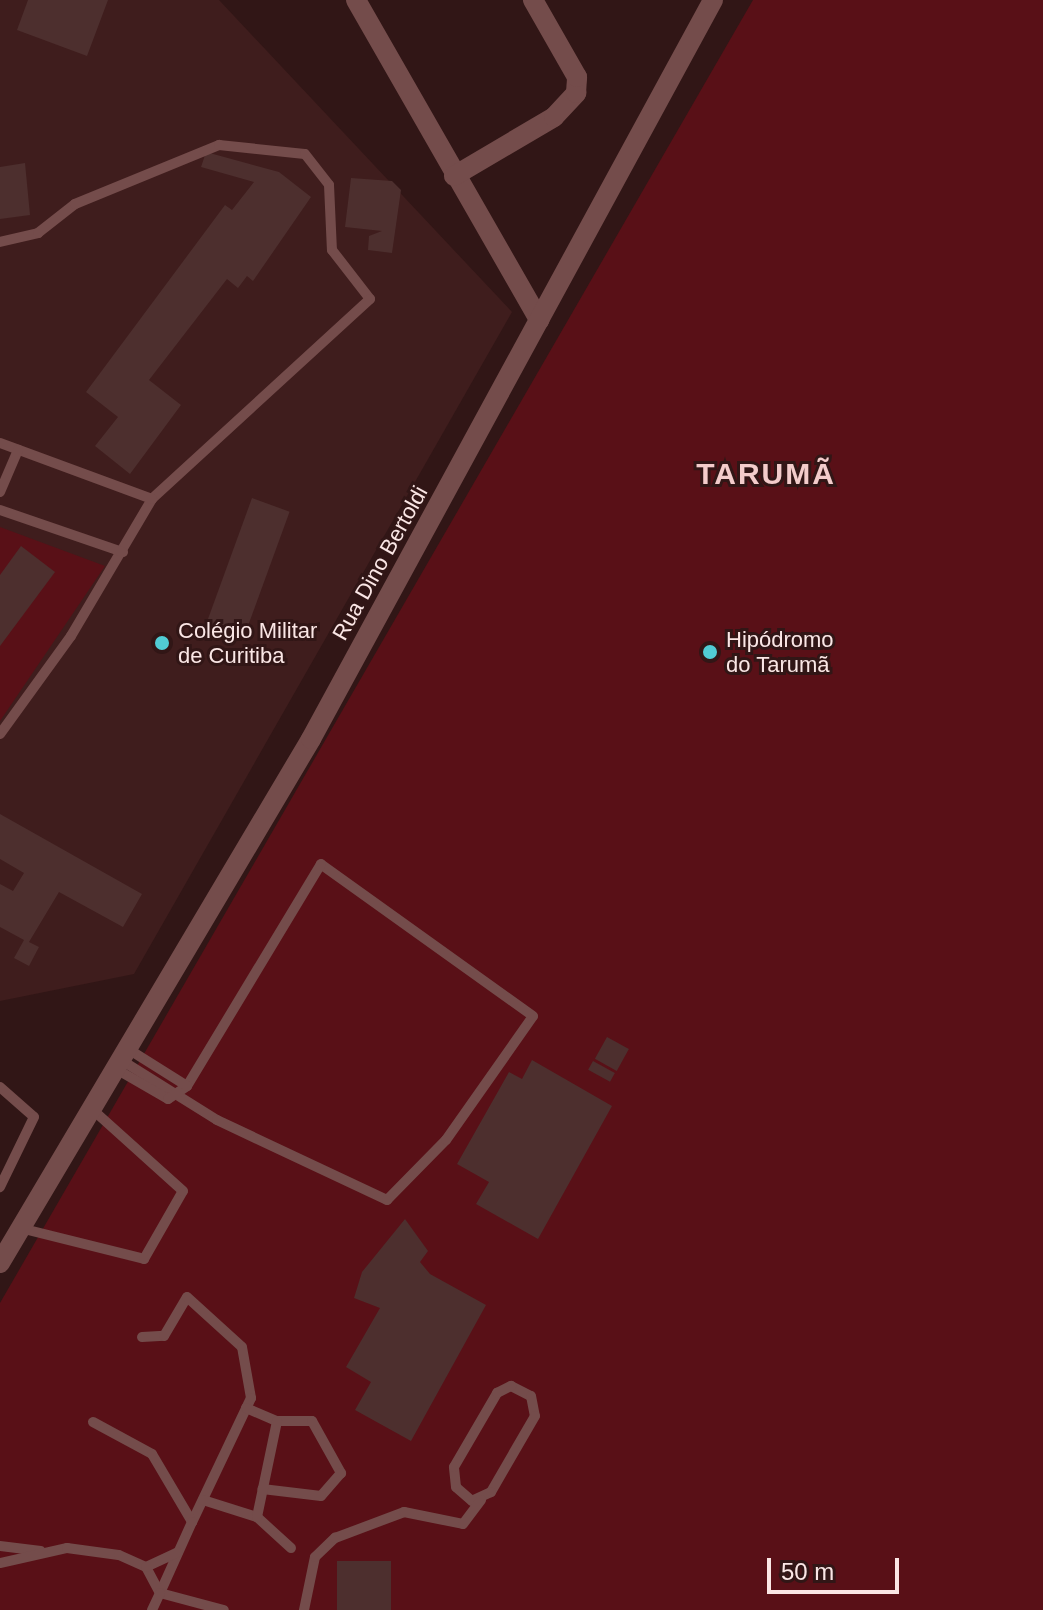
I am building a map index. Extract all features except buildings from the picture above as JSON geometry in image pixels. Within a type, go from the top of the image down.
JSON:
[{"type":"street","points":[[356,0],[539,320]]},
{"type":"street","points":[[454,176],[554,117],[576,93],[577,77],[533,0]]},
{"type":"street","name":"Rua Dino Bertoldi","points":[[0,1263],[311,739],[713,0]]},
{"type":"lane","points":[[0,242],[38,233],[75,204],[219,145],[305,154],[329,185],[332,250],[366,291],[367,308],[152,499],[123,552],[0,734]]},
{"type":"lane","points":[[0,443],[152,499]]},
{"type":"lane","points":[[0,492],[18,450]]},
{"type":"lane","points":[[0,510],[123,552]]},
{"type":"lane","points":[[122,1059],[168,1099],[184,1091],[321,864],[533,1016],[446,1140],[387,1200],[217,1120],[184,1091],[122,1059]]},
{"type":"lane","points":[[0,1087],[34,1117],[2,1180]]},
{"type":"lane","points":[[20,1228],[144,1259],[183,1191],[92,1109]]},
{"type":"lane","points":[[142,1337],[164,1336],[187,1297],[210,1311],[242,1347],[251,1398],[152,1610]]},
{"type":"lane","points":[[304,1610],[315,1557],[335,1538],[404,1512],[463,1524],[481,1500],[535,1416],[522,1389],[497,1393],[454,1467],[463,1496],[481,1500]]},
{"type":"lane","points":[[246,1408],[277,1421],[312,1421],[341,1473],[321,1496],[262,1489]]},
{"type":"lane","points":[[257,1517],[277,1421]]},
{"type":"lane","points":[[93,1422],[152,1454],[192,1522]]},
{"type":"lane","points":[[203,1500],[257,1517],[291,1548]]},
{"type":"lane","points":[[0,1546],[43,1552],[100,1552],[146,1567],[178,1552]]},
{"type":"lane","points":[[0,1563],[43,1552]]},
{"type":"lane","points":[[146,1567],[160,1593],[224,1610]]},
{"type":"shaded area","name":"Colégio Militar de Curitiba","points":[[0,0],[219,0],[512,312],[134,974],[0,1001]]},
{"type":"shaded area","name":"Hipódromo do Tarumã","points":[[753,0],[1043,0],[1043,1610],[0,1610],[0,1303]]},
{"type":"shaded area","points":[[0,527],[105,566],[0,721]]},
{"type":"place","name":"Colégio Militar de Curitiba","points":[[162,643]]},
{"type":"place","name":"Hipódromo do Tarumã","points":[[710,652]]},
{"type":"district","name":"TARUMÃ","points":[[766,474]]}]
